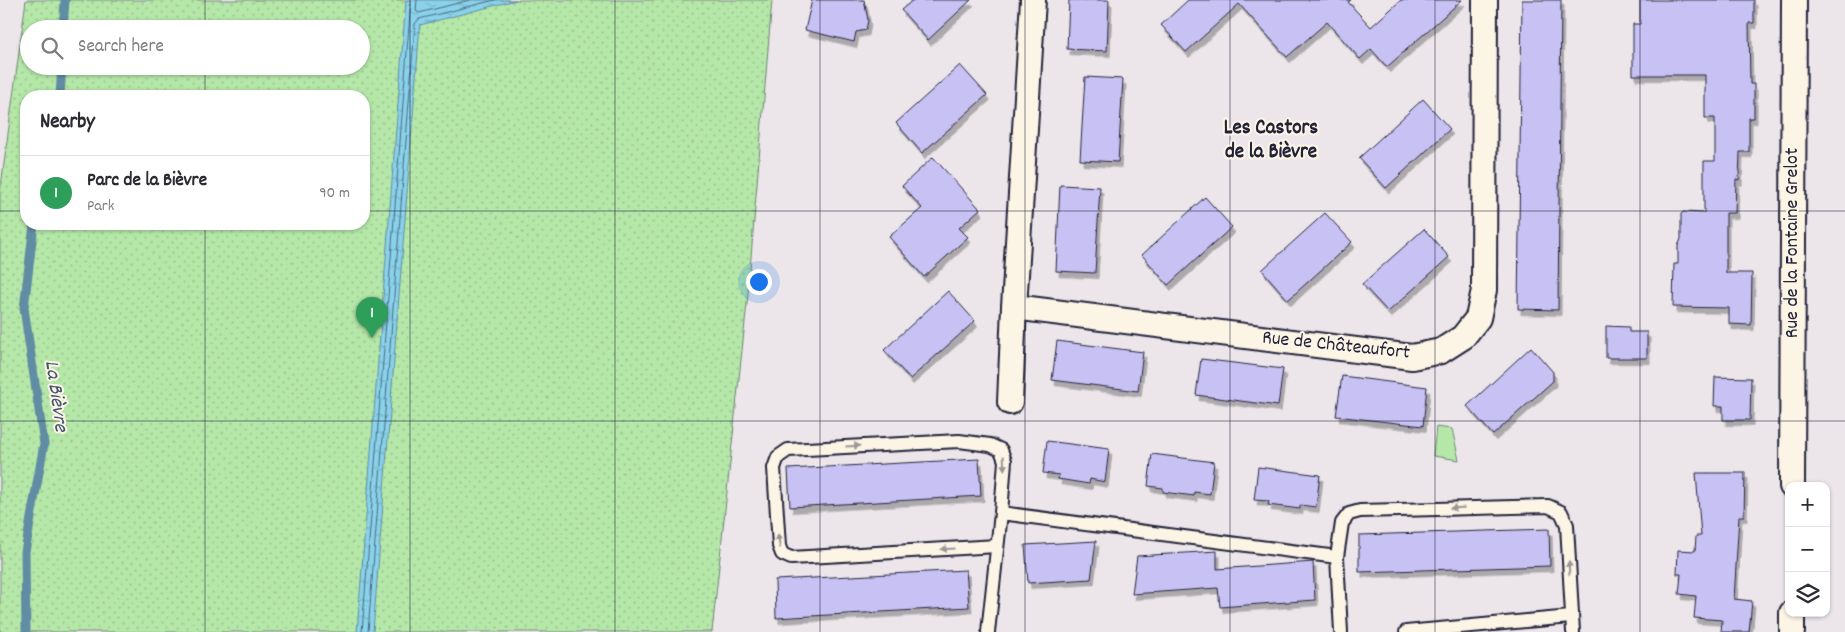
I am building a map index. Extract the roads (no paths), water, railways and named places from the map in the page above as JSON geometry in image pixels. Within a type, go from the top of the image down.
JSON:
[{"type":"street","points":[[1010,402],[1033,0]]},
{"type":"street","name":"Rue de Châteaufort","points":[[1014,307],[1412,357],[1441,351],[1455,342],[1462,337],[1478,318],[1484,290],[1485,0]]},
{"type":"street","name":"Rue de la Fontaine Grelot","points":[[1792,482],[1794,0]]},
{"type":"street","points":[[1792,617],[1792,632]]},
{"type":"lane","points":[[988,632],[1005,461],[1000,450],[990,445],[959,441],[788,450],[778,457],[774,468],[779,546],[782,554],[791,558],[996,546]]},
{"type":"lane","points":[[1341,632],[1338,557],[1342,523],[1349,514],[1360,511],[1548,506],[1561,512],[1567,525],[1573,632]]},
{"type":"lane","points":[[1001,513],[1338,557]]},
{"type":"lane","points":[[1406,632],[1571,617]]},
{"type":"water","points":[[406,0],[516,0],[420,25],[373,632],[357,632]]},
{"type":"waterway","name":"La Bièvre","points":[[64,20],[65,0]]},
{"type":"waterway","name":"La Bièvre","points":[[60,90],[61,75]]},
{"type":"waterway","name":"La Bièvre","points":[[26,632],[25,552],[44,444],[24,308],[33,230]]},
{"type":"place","name":"Parc de la Bièvre","points":[[372,338]]},
{"type":"district","name":"Les Castors de la Bièvre","points":[[1271,141]]}]
